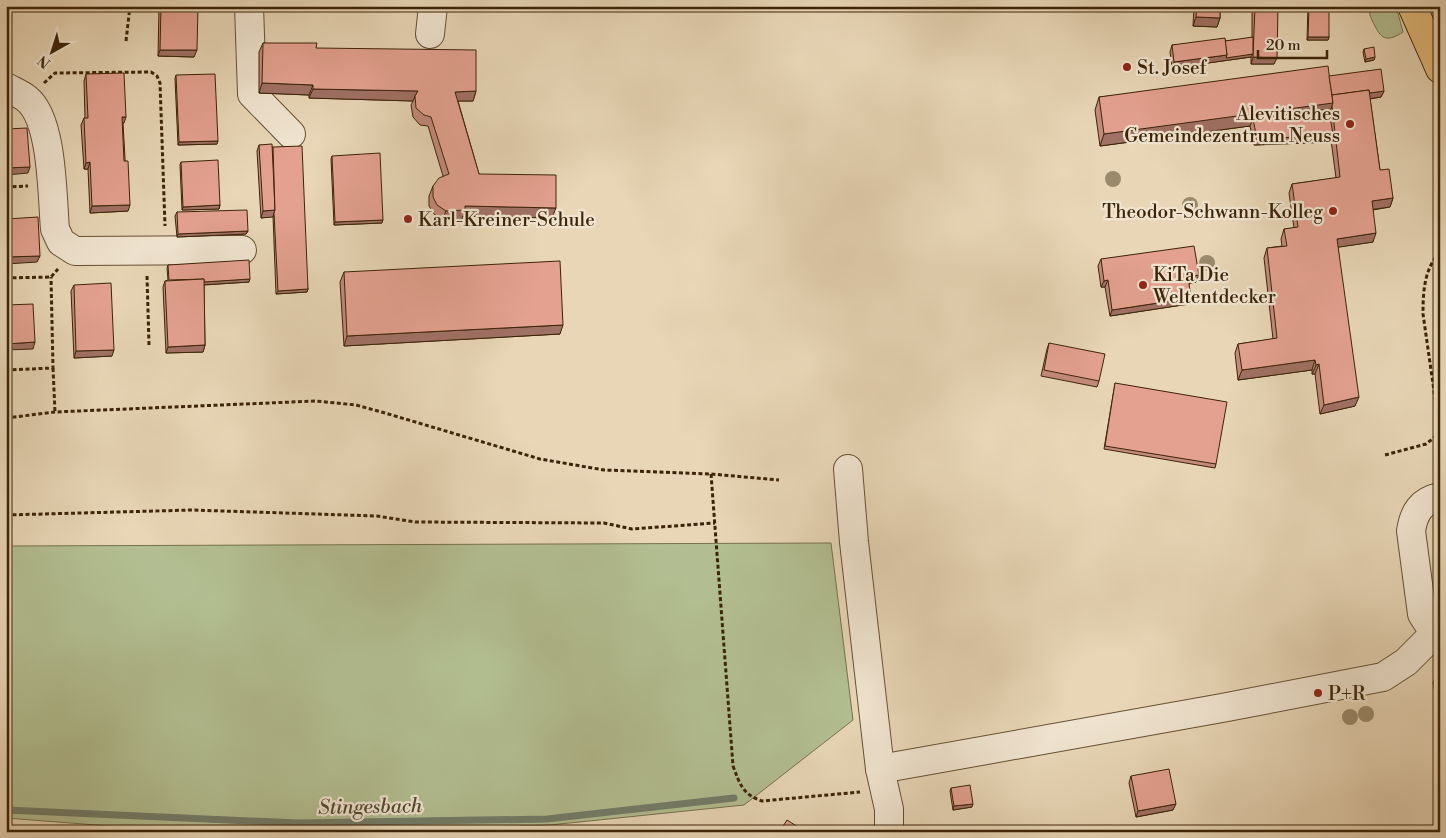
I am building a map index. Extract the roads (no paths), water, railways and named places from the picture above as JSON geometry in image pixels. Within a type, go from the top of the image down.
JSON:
[{"type":"main road","points":[[1412,6],[1440,68]]},
{"type":"street","points":[[249,6],[252,94],[291,134]]},
{"type":"street","points":[[430,34],[433,6]]},
{"type":"street","points":[[17,93],[43,122],[47,142],[55,229],[61,242],[75,251],[242,250]]},
{"type":"street","points":[[848,469],[854,542],[888,809],[888,832]]},
{"type":"street","points":[[883,779],[1383,676],[1406,662],[1438,633],[1429,625],[1422,614],[1410,531],[1412,521],[1418,509],[1428,500],[1440,498]]},
{"type":"waterway","name":"Stingesbach","points":[[6,810],[298,823],[547,819],[734,798]]},
{"type":"place","name":"St. Josef","points":[[1127,67]]},
{"type":"place","name":"Alevitisches Gemeindezentrum Neuss","points":[[1350,124]]},
{"type":"place","name":"Theodor-Schwann-Kolleg","points":[[1333,211]]},
{"type":"place","name":"Karl-Kreiner-Schule","points":[[408,219]]},
{"type":"place","name":"KiTa Die Weltentdecker","points":[[1143,285]]},
{"type":"place","name":"P+R","points":[[1318,693]]}]
